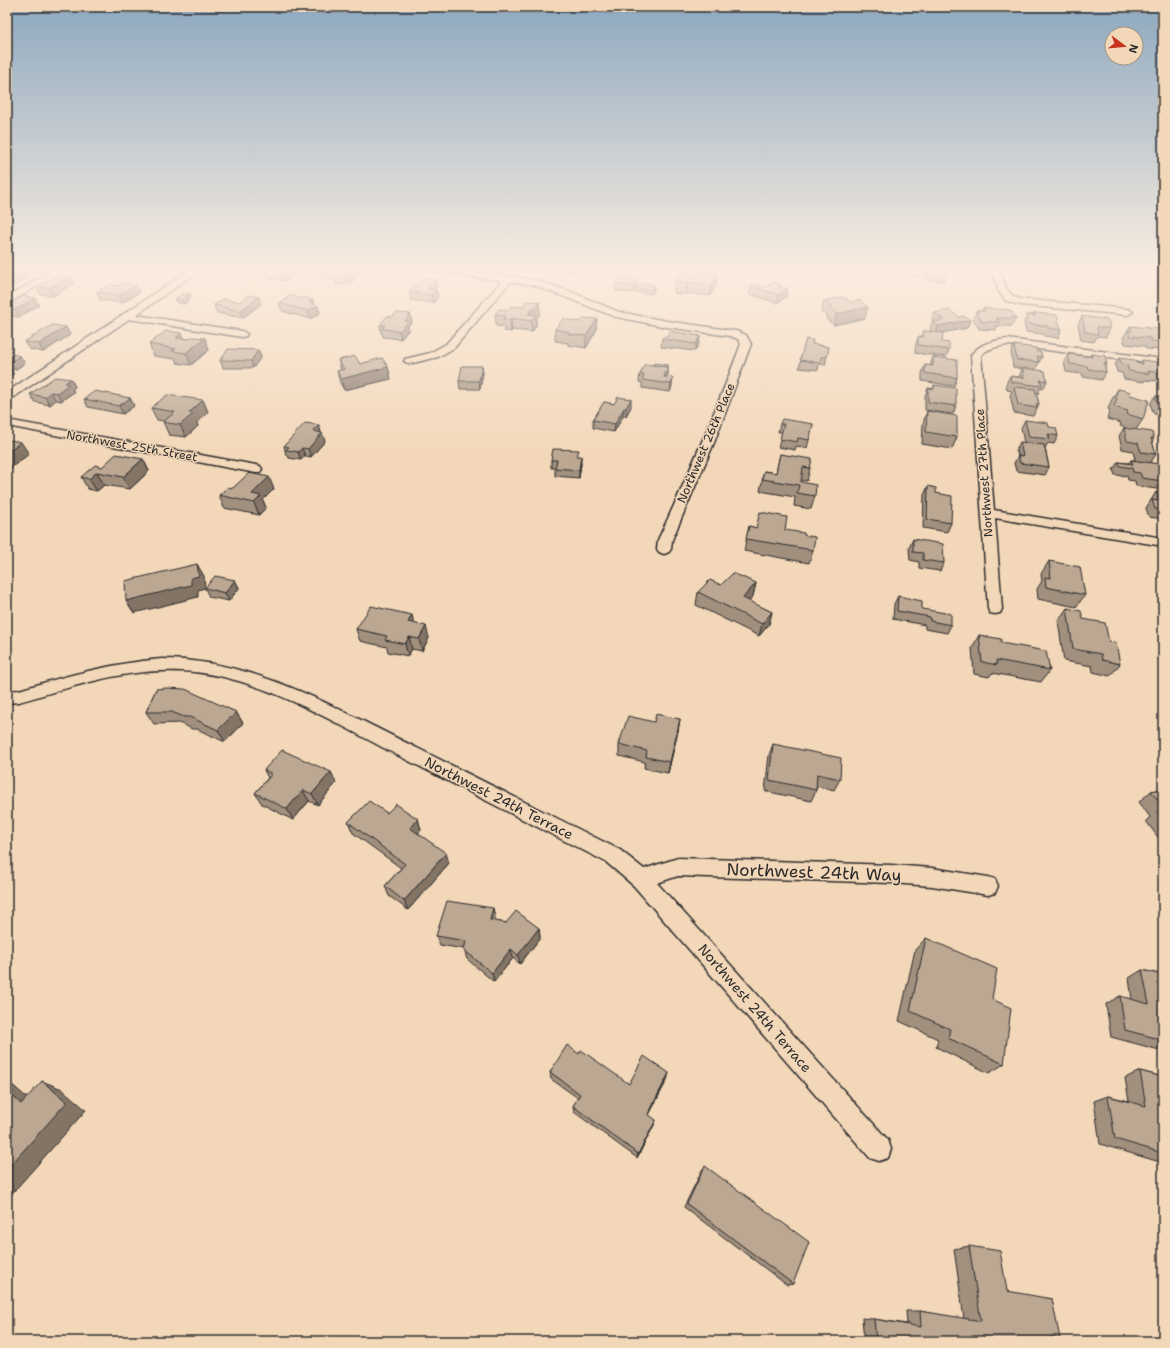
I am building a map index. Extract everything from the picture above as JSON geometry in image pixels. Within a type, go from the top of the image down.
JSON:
[{"type":"street","points":[[7,397],[106,330]]},
{"type":"street","points":[[216,330],[242,334]]},
{"type":"street","points":[[409,361],[434,354],[450,346],[464,330]]},
{"type":"street","name":"Northwest 26th Place","points":[[664,549],[665,540],[698,469],[725,403],[746,344],[742,337],[724,331],[715,330]]},
{"type":"street","name":"Northwest 27th Place","points":[[995,609],[976,355],[980,350],[990,345],[1007,342],[1163,362]]},
{"type":"street","name":"Northwest 25th Street","points":[[7,423],[256,469]]},
{"type":"street","points":[[987,513],[1163,542]]},
{"type":"street","name":"Northwest 24th Terrace","points":[[7,697],[19,696],[103,672],[145,666],[183,665],[218,670],[270,686],[327,712],[613,856],[641,878],[879,1149]]},
{"type":"street","name":"Northwest 24th Way","points":[[641,878],[678,867],[891,874],[932,877],[988,886]]},
{"type":"building","points":[[44,330],[61,330],[39,344],[24,342]]},
{"type":"building","points":[[559,330],[590,330],[586,336],[568,334],[569,332]]},
{"type":"building","points":[[1085,330],[1097,330],[1098,334],[1085,332]]},
{"type":"building","points":[[1158,330],[1163,342],[1151,341],[1150,338],[1130,336],[1128,331]]},
{"type":"building","points":[[166,331],[182,333],[176,338],[205,338],[186,353],[172,351],[176,349],[149,344]]},
{"type":"building","points":[[670,331],[700,336],[696,344],[662,339],[663,337],[667,337]]},
{"type":"building","points":[[924,331],[943,333],[942,342],[949,343],[949,350],[918,345],[918,337],[923,337]]},
{"type":"building","points":[[806,339],[813,340],[812,344],[829,347],[827,357],[821,357],[820,363],[800,360]]},
{"type":"building","points":[[1014,345],[1036,348],[1037,352],[1041,352],[1042,357],[1037,356],[1039,362],[1017,360]]},
{"type":"building","points":[[228,349],[258,350],[251,361],[220,360]]},
{"type":"building","points":[[7,353],[20,356],[10,362],[7,362]]},
{"type":"building","points":[[1068,354],[1092,357],[1091,354],[1105,356],[1107,364],[1104,363],[1106,372],[1088,369],[1087,366],[1070,364]]},
{"type":"building","points":[[355,356],[360,364],[382,358],[388,367],[341,379],[337,371],[344,369],[338,360]]},
{"type":"building","points":[[933,357],[957,360],[957,378],[925,373],[925,365],[933,366]]},
{"type":"building","points":[[1119,358],[1135,360],[1136,363],[1143,364],[1142,360],[1157,362],[1161,373],[1148,371],[1149,374],[1129,371],[1127,365],[1122,364]]},
{"type":"building","points":[[654,363],[668,365],[667,367],[653,365]]},
{"type":"building","points":[[645,364],[668,367],[664,377],[673,378],[671,384],[642,380],[644,375],[640,374]]},
{"type":"building","points":[[462,366],[482,366],[479,381],[459,381]]},
{"type":"building","points":[[1023,368],[1045,371],[1047,381],[1040,380],[1042,386],[1011,382],[1010,376],[1024,378]]},
{"type":"building","points":[[55,377],[71,379],[65,383],[69,384],[57,393],[51,392],[45,397],[30,394]]},
{"type":"building","points":[[934,385],[956,388],[956,406],[928,402],[928,388],[934,389]]},
{"type":"building","points":[[1014,387],[1035,389],[1039,404],[1036,404],[1037,408],[1018,405]]},
{"type":"building","points":[[1118,389],[1131,392],[1130,395],[1149,400],[1143,419],[1127,414],[1128,411],[1114,407]]},
{"type":"building","points":[[95,391],[130,398],[119,406],[84,399]]},
{"type":"building","points":[[167,395],[203,400],[189,413],[193,414],[180,425],[163,422],[175,412],[151,408]]},
{"type":"building","points":[[1155,396],[1163,397],[1163,407],[1159,406]]},
{"type":"building","points":[[618,397],[631,399],[615,424],[593,420],[604,402],[614,404]]},
{"type":"building","points":[[927,411],[957,416],[957,437],[926,432]]},
{"type":"building","points":[[782,419],[813,424],[809,440],[798,438],[797,442],[780,439],[784,424],[780,424]]},
{"type":"building","points":[[1025,420],[1048,423],[1049,427],[1056,428],[1058,436],[1048,434],[1050,439],[1029,437]]},
{"type":"building","points":[[305,423],[319,425],[313,431],[322,433],[308,449],[302,448],[298,452],[286,450],[289,447],[284,446]]},
{"type":"building","points":[[1124,428],[1152,432],[1154,438],[1151,438],[1156,454],[1141,452],[1138,443],[1127,441]]},
{"type":"building","points":[[7,441],[21,442],[7,452]]},
{"type":"building","points":[[1020,442],[1044,445],[1049,467],[1020,463],[1018,455],[1023,456]]},
{"type":"building","points":[[553,449],[579,450],[577,456],[581,456],[579,470],[555,468],[557,460],[551,460]]},
{"type":"building","points":[[116,454],[143,459],[123,477],[97,472],[89,479],[81,477],[95,465],[102,467]]},
{"type":"building","points":[[780,454],[812,459],[810,468],[803,467],[801,482],[816,485],[815,496],[797,493],[799,485],[762,479],[764,471],[776,473]]},
{"type":"building","points":[[1131,460],[1159,464],[1163,473],[1163,481],[1142,478],[1140,473],[1133,472],[1132,468],[1120,466],[1118,462],[1133,464]]},
{"type":"building","points":[[249,473],[269,477],[252,494],[261,496],[254,503],[219,495],[228,487],[233,488]]},
{"type":"building","points":[[928,486],[936,488],[936,493],[952,496],[951,523],[927,519]]},
{"type":"building","points":[[1156,492],[1163,493],[1163,510],[1155,509],[1152,500],[1159,501]]},
{"type":"building","points":[[760,512],[787,517],[785,530],[804,533],[804,535],[815,537],[813,550],[746,539],[749,526],[756,528]]},
{"type":"building","points":[[913,539],[943,544],[944,563],[923,560],[923,553],[913,552]]},
{"type":"building","points":[[1049,561],[1080,567],[1085,595],[1046,587],[1045,577],[1051,578]]},
{"type":"building","points":[[197,564],[199,576],[191,578],[191,585],[126,601],[125,581]]},
{"type":"building","points":[[733,573],[756,583],[743,598],[772,612],[762,624],[698,592],[710,580],[721,585]]},
{"type":"building","points":[[215,576],[235,580],[225,593],[205,588]]},
{"type":"building","points":[[898,596],[922,601],[922,609],[951,614],[951,625],[930,621],[930,617],[897,611]]},
{"type":"building","points":[[371,606],[412,615],[408,622],[426,626],[419,639],[409,637],[405,644],[385,640],[387,636],[356,629]]},
{"type":"building","points":[[1067,608],[1081,611],[1083,619],[1105,623],[1109,642],[1116,643],[1120,664],[1102,660],[1101,654],[1073,649]]},
{"type":"building","points":[[979,635],[1001,639],[1001,643],[1046,651],[1050,670],[996,660],[997,665],[982,662]]},
{"type":"building","points":[[156,689],[185,689],[236,712],[218,730],[190,717],[184,717],[172,712],[146,712]]},
{"type":"building","points":[[656,714],[680,719],[670,762],[646,757],[647,751],[619,744],[628,716],[654,722]]},
{"type":"building","points":[[773,744],[841,758],[840,779],[817,774],[816,790],[769,780]]},
{"type":"building","points":[[282,750],[331,772],[312,794],[303,790],[287,809],[255,793],[272,774],[264,770]]},
{"type":"building","points":[[1163,789],[1163,807],[1151,791]]},
{"type":"building","points":[[369,801],[387,813],[396,804],[418,819],[410,828],[446,853],[404,901],[385,886],[405,864],[348,822]]},
{"type":"building","points":[[1163,809],[1163,816],[1159,810]]},
{"type":"building","points":[[447,901],[493,908],[490,920],[506,923],[516,911],[539,928],[518,955],[511,949],[492,973],[464,950],[466,941],[436,936]]},
{"type":"building","points":[[926,938],[997,969],[992,999],[1011,1008],[1004,1064],[948,1038],[950,1029],[910,1011]]},
{"type":"building","points":[[1142,970],[1163,975],[1163,1040],[1125,1030],[1120,996],[1149,1004]]},
{"type":"building","points":[[567,1045],[579,1054],[581,1050],[629,1084],[644,1056],[669,1073],[648,1114],[656,1120],[638,1154],[573,1106],[580,1094],[550,1072]]},
{"type":"building","points":[[1140,1071],[1163,1077],[1163,1153],[1115,1139],[1108,1096],[1146,1106]]},
{"type":"building","points":[[42,1081],[67,1102],[7,1169],[7,1091],[21,1104]]},
{"type":"building","points":[[705,1166],[809,1242],[793,1284],[687,1204]]},
{"type":"building","points":[[969,1246],[1000,1251],[1007,1291],[1052,1299],[1060,1339],[1051,1337],[1051,1341],[876,1341],[874,1319],[921,1327],[920,1311],[981,1321]]}]
